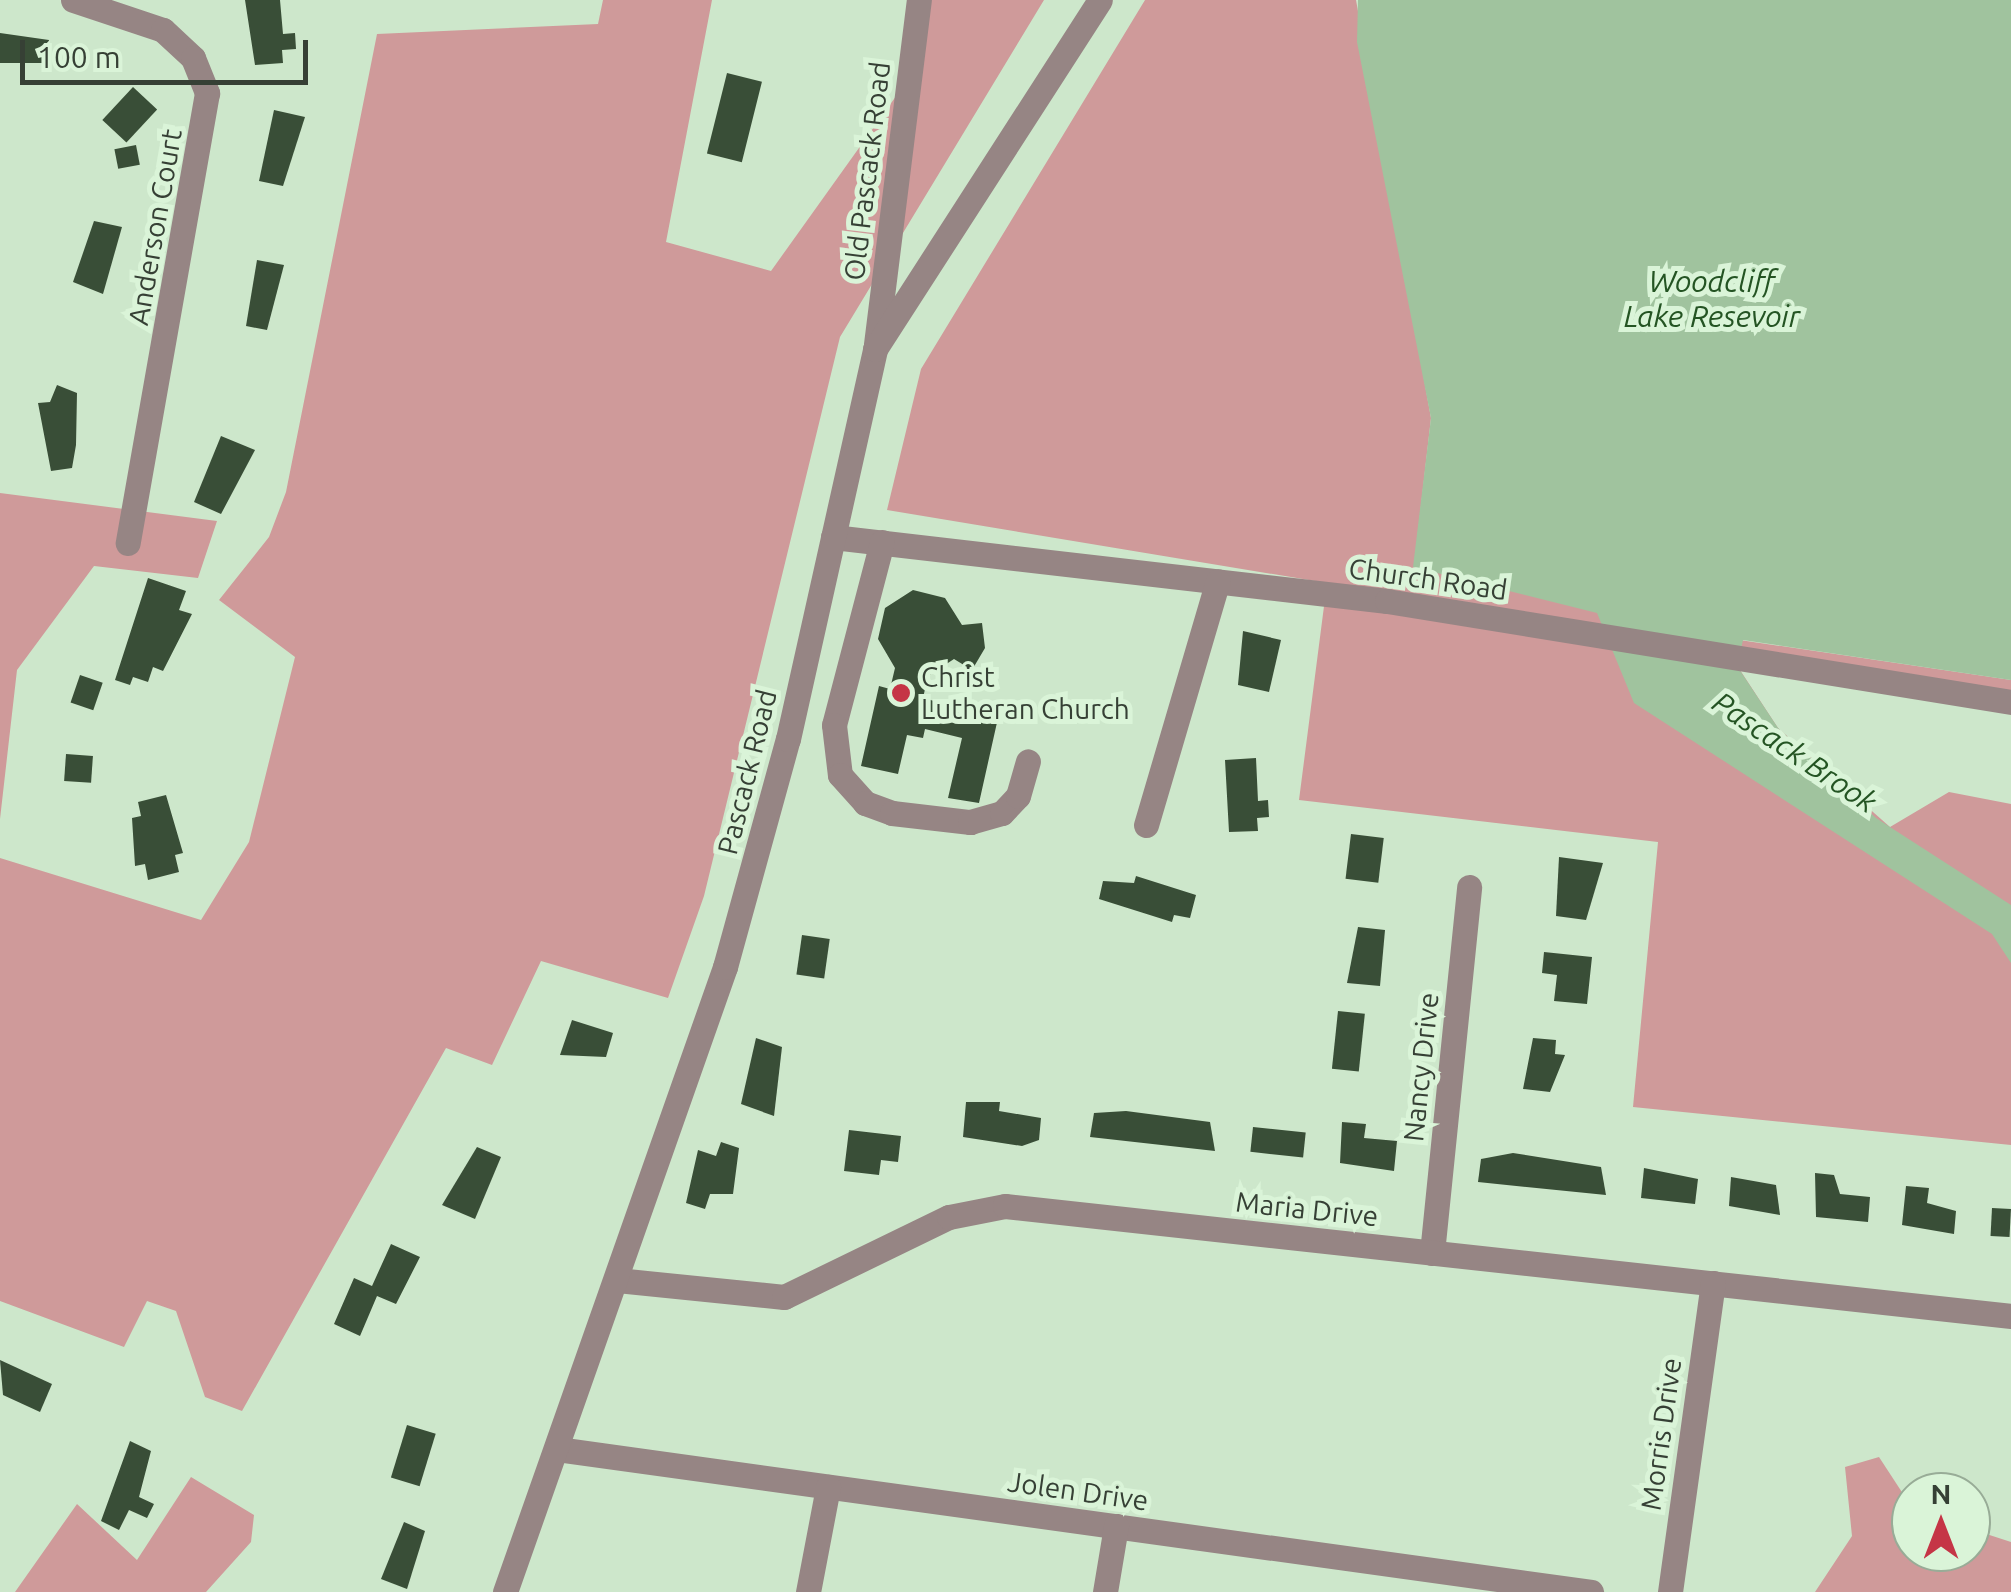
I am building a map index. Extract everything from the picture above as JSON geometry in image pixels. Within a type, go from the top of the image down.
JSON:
[{"type":"street","name":"Anderson Court","points":[[73,0],[136,10],[193,58],[207,108],[128,543]]},
{"type":"street","name":"Old Pascack Road","points":[[875,349],[919,0]]},
{"type":"street","name":"Pascack Road","points":[[505,1592],[617,1280],[758,853],[875,349],[1100,0]]},
{"type":"street","name":"Church Road","points":[[833,537],[1218,581],[1602,636],[2011,702]]},
{"type":"street","points":[[882,542],[834,725],[840,775],[865,803],[892,814],[970,822],[1010,805],[1028,760]]},
{"type":"street","points":[[1146,825],[1218,581]]},
{"type":"street","name":"Nancy Drive","points":[[1432,1252],[1469,887]]},
{"type":"street","name":"Maria Drive","points":[[617,1280],[784,1297],[832,1281],[949,1217],[993,1206],[2011,1316]]},
{"type":"street","name":"Morris Drive","points":[[1670,1592],[1712,1284]]},
{"type":"street","name":"Jolen Drive","points":[[557,1449],[1592,1592]]},
{"type":"street","points":[[808,1592],[828,1486]]},
{"type":"street","points":[[1106,1592],[1116,1526]]},
{"type":"shaded area","points":[[603,0],[712,0],[666,242],[771,271],[904,85],[920,0],[1044,0],[840,337],[704,896],[668,998],[541,961],[492,1065],[446,1048],[242,1411],[205,1397],[176,1311],[147,1301],[124,1347],[0,1301],[0,858],[201,920],[249,842],[295,657],[219,600],[269,537],[286,492],[377,34],[598,24]]},
{"type":"shaded area","points":[[1145,0],[1356,0],[1431,418],[1414,567],[1706,635],[2011,680],[2011,702],[1738,667],[1778,728],[1890,827],[1949,792],[2011,804],[2011,1145],[1633,1107],[1658,842],[1299,800],[1327,583],[887,510],[921,369]]},
{"type":"shaded area","points":[[0,493],[217,521],[198,578],[94,566],[17,670],[0,819]]},
{"type":"shaded area","points":[[1879,1457],[1891,1475],[1891,1572],[1991,1572],[1991,1536],[2011,1542],[2011,1592],[1815,1592],[1852,1536],[1845,1467]]},
{"type":"shaded area","points":[[191,1477],[254,1515],[251,1542],[206,1592],[15,1592],[77,1504],[137,1560]]},
{"type":"water","name":"Woodcliff Lake Resevoir","points":[[1358,0],[2011,0],[2011,680],[1743,640],[1737,666],[1778,728],[1876,818],[2011,905],[2011,963],[1992,934],[1634,703],[1597,613],[1413,567],[1431,418],[1357,42]]},
{"type":"building","points":[[245,0],[280,0],[283,34],[295,33],[296,49],[282,50],[283,63],[255,65]]},
{"type":"building","points":[[0,33],[49,40],[48,63],[0,63]]},
{"type":"building","points":[[727,73],[762,82],[742,162],[707,154]]},
{"type":"building","points":[[133,87],[157,110],[126,142],[102,120]]},
{"type":"building","points":[[274,110],[305,117],[283,186],[259,181]]},
{"type":"building","points":[[136,145],[140,165],[118,169],[114,149]]},
{"type":"building","points":[[94,221],[122,227],[103,294],[73,282]]},
{"type":"building","points":[[257,260],[284,265],[267,330],[246,326]]},
{"type":"building","points":[[57,385],[77,393],[76,445],[72,468],[51,471],[38,403],[50,402]]},
{"type":"building","points":[[221,436],[255,450],[221,514],[194,502]]},
{"type":"building","points":[[148,578],[186,591],[179,610],[192,614],[163,671],[153,667],[148,682],[133,677],[130,685],[115,680]]},
{"type":"building","name":"Christ Lutheran Church","points":[[913,590],[945,598],[962,625],[982,623],[985,648],[972,670],[954,659],[928,676],[923,698],[998,718],[979,803],[948,798],[962,738],[925,729],[923,738],[907,735],[898,774],[861,766],[879,686],[890,689],[895,668],[878,639],[885,608]]},
{"type":"building","points":[[1243,631],[1281,640],[1269,692],[1238,685]]},
{"type":"building","points":[[80,675],[103,683],[93,710],[71,702]]},
{"type":"building","points":[[66,754],[93,756],[91,783],[64,781]]},
{"type":"building","points":[[1256,758],[1258,801],[1268,800],[1269,817],[1257,818],[1258,831],[1229,832],[1225,760]]},
{"type":"building","points":[[166,795],[183,853],[175,855],[179,872],[148,880],[145,864],[135,866],[132,818],[141,816],[138,802]]},
{"type":"building","points":[[1351,834],[1384,838],[1378,883],[1346,879]]},
{"type":"building","points":[[1559,857],[1603,863],[1586,920],[1556,916]]},
{"type":"building","points":[[1136,876],[1196,895],[1190,918],[1174,915],[1172,922],[1099,899],[1103,881],[1134,883]]},
{"type":"building","points":[[1358,927],[1385,930],[1380,986],[1347,983]]},
{"type":"building","points":[[802,935],[830,939],[824,979],[796,975]]},
{"type":"building","points":[[1544,952],[1592,957],[1587,1004],[1554,1001],[1557,975],[1542,973]]},
{"type":"building","points":[[1338,1011],[1365,1014],[1359,1072],[1332,1069]]},
{"type":"building","points":[[572,1020],[613,1033],[606,1057],[560,1055]]},
{"type":"building","points":[[756,1038],[782,1047],[774,1116],[741,1104]]},
{"type":"building","points":[[1533,1038],[1556,1040],[1555,1054],[1565,1055],[1550,1092],[1523,1089]]},
{"type":"building","points":[[966,1102],[1000,1102],[999,1111],[1041,1118],[1039,1140],[1022,1146],[963,1137]]},
{"type":"building","points":[[1126,1111],[1210,1122],[1215,1151],[1090,1137],[1094,1113]]},
{"type":"building","points":[[1342,1122],[1366,1124],[1364,1138],[1397,1141],[1394,1171],[1340,1163]]},
{"type":"building","points":[[1253,1127],[1306,1133],[1303,1157],[1250,1152]]},
{"type":"building","points":[[849,1130],[901,1136],[898,1162],[881,1160],[879,1175],[844,1171]]},
{"type":"building","points":[[721,1142],[739,1148],[733,1194],[710,1194],[705,1209],[686,1203],[698,1150],[716,1156]]},
{"type":"building","points":[[477,1147],[501,1157],[475,1219],[442,1205]]},
{"type":"building","points":[[1513,1153],[1601,1167],[1606,1195],[1478,1182],[1481,1159]]},
{"type":"building","points":[[1644,1168],[1698,1179],[1695,1204],[1641,1198]]},
{"type":"building","points":[[1815,1173],[1834,1175],[1840,1194],[1870,1197],[1868,1222],[1816,1217]]},
{"type":"building","points":[[1731,1177],[1776,1185],[1780,1215],[1729,1206]]},
{"type":"building","points":[[1906,1186],[1929,1188],[1927,1203],[1956,1211],[1954,1234],[1902,1225]]},
{"type":"building","points":[[1992,1208],[2011,1209],[2010,1237],[1991,1236]]},
{"type":"building","points":[[391,1244],[420,1257],[396,1304],[377,1296],[360,1336],[334,1324],[354,1278],[372,1286]]},
{"type":"building","points":[[0,1360],[52,1384],[40,1412],[3,1395]]},
{"type":"building","points":[[407,1425],[436,1434],[420,1486],[391,1478]]},
{"type":"building","points":[[130,1441],[151,1451],[139,1497],[154,1504],[147,1518],[129,1510],[119,1530],[101,1521]]},
{"type":"building","points":[[404,1522],[425,1531],[407,1589],[381,1579]]},
{"type":"place","name":"Christ Lutheran Church","points":[[901,693]]},
{"type":"water label","name":"Pascack Brook","points":[[1795,752]]}]
